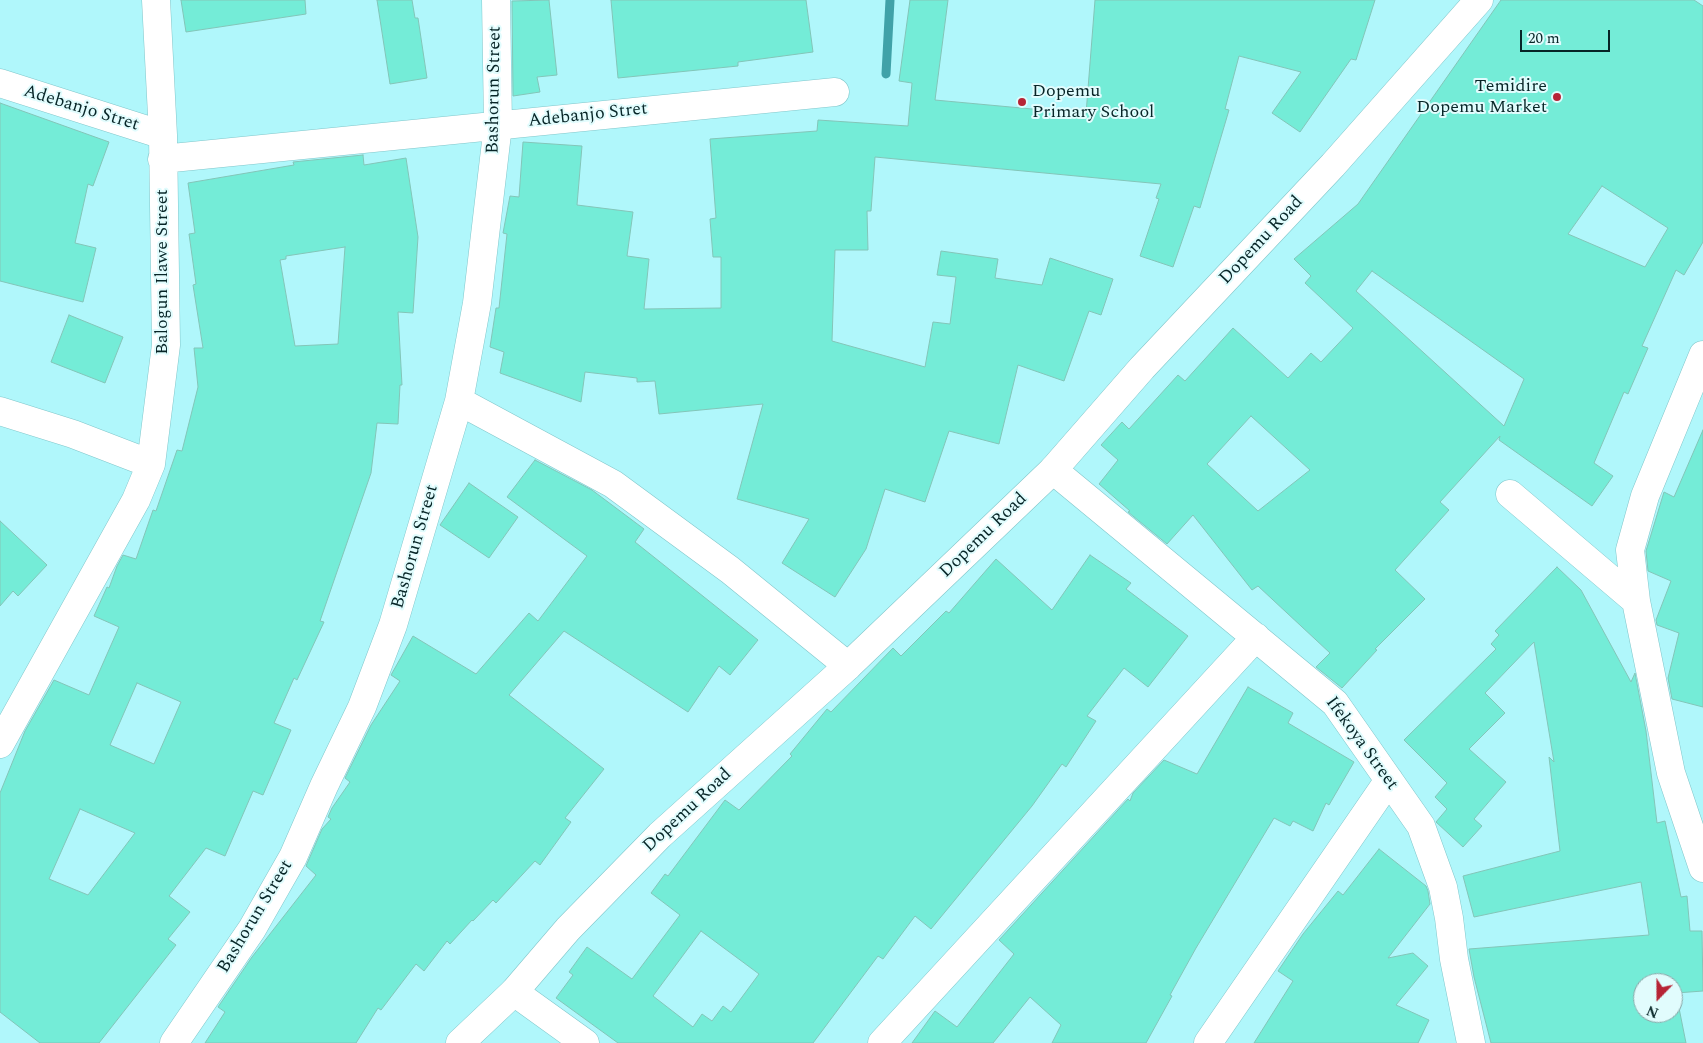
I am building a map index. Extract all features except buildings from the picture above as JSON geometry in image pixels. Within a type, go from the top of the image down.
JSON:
[{"type":"street","name":"Balogun Ilawe Street","points":[[0,744],[119,532],[136,500],[151,464],[166,345],[162,147],[156,0]]},
{"type":"street","name":"Bashorun Street","points":[[174,1043],[252,929],[292,857],[362,707],[393,625],[459,401],[477,303],[498,125],[496,0]]},
{"type":"street","name":"Dopemu Road","points":[[460,1043],[514,992],[568,929],[660,835],[848,666],[1053,470],[1142,368],[1333,165],[1479,0]]},
{"type":"street","name":"Adebanjo Stret","points":[[0,83],[162,147],[498,125],[835,92]]},
{"type":"street","points":[[1703,355],[1645,496],[1630,550],[1636,601],[1671,773],[1703,868]]},
{"type":"street","points":[[459,401],[613,484],[730,570],[848,666]]},
{"type":"street","points":[[0,411],[73,434],[151,464]]},
{"type":"street","name":"Ifekoya Street","points":[[1053,470],[1334,702],[1421,826],[1443,887],[1454,959],[1471,1043]]},
{"type":"street","points":[[1510,494],[1636,601]]},
{"type":"street","points":[[882,1043],[1256,637]]},
{"type":"street","points":[[1208,1043],[1389,780]]},
{"type":"street","points":[[514,992],[585,1043]]},
{"type":"waterway","points":[[886,74],[890,0]]},
{"type":"place","name":"Temidire Dopemu Market","points":[[1557,97]]},
{"type":"place","name":"Dopemu Primary School","points":[[1022,102]]}]
